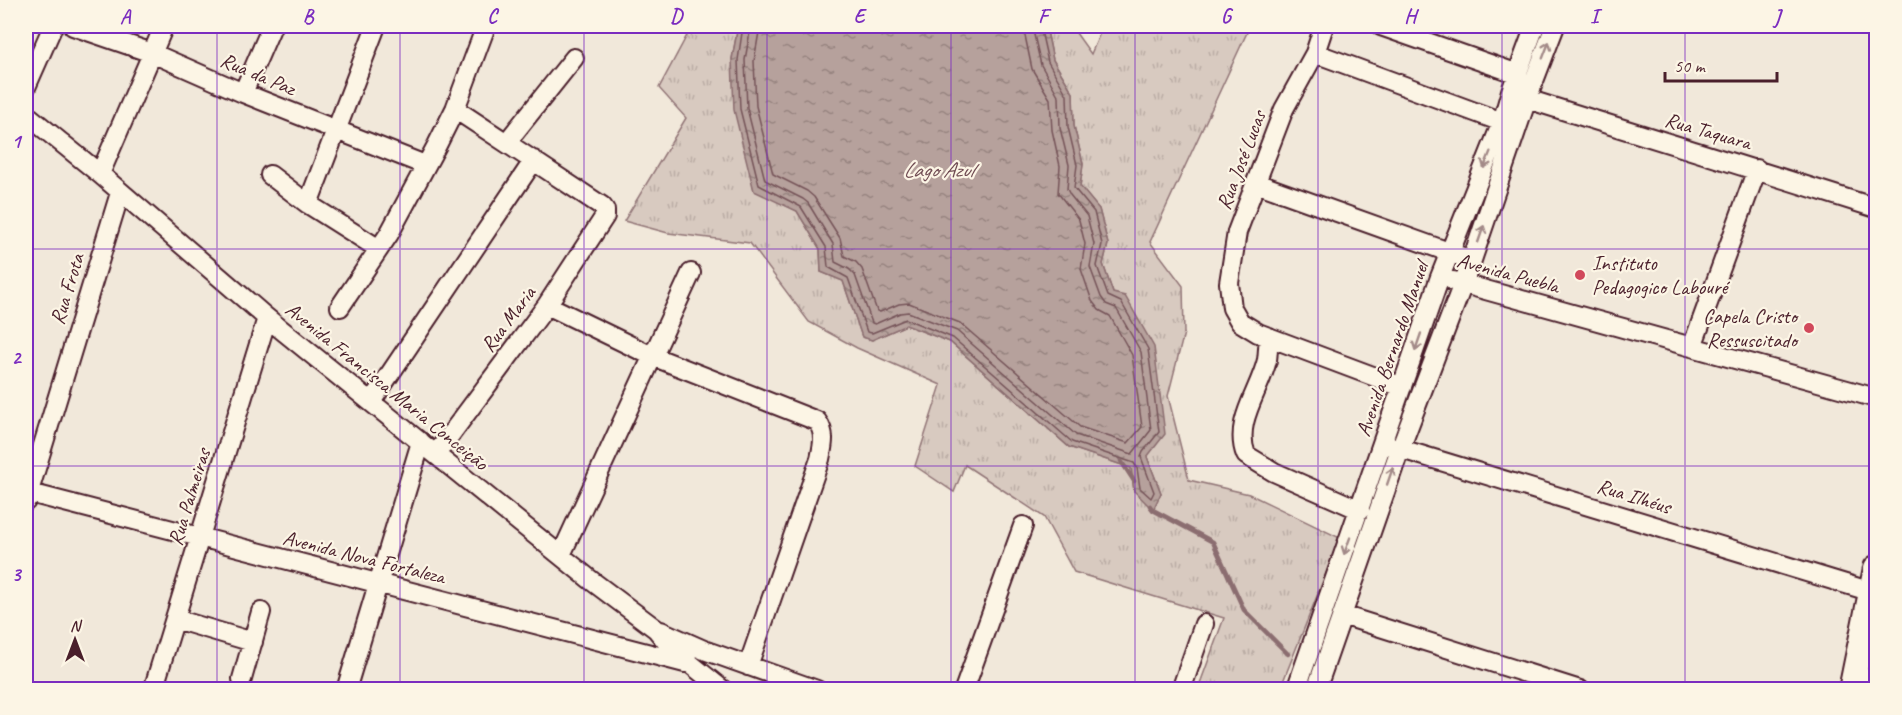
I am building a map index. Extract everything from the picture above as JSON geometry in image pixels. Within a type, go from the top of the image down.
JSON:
[{"type":"main road","points":[[1851,690],[1876,568]]},
{"type":"main road","points":[[1874,690],[1876,680]]},
{"type":"street","points":[[26,87],[53,26]]},
{"type":"street","name":"Rua da Paz","points":[[73,26],[153,53],[243,93],[425,165]]},
{"type":"street","points":[[100,174],[164,26]]},
{"type":"street","points":[[243,93],[272,26]]},
{"type":"street","points":[[308,204],[376,26]]},
{"type":"street","points":[[340,307],[389,234],[455,109],[486,26]]},
{"type":"street","name":"Rua José Lucas","points":[[1269,337],[1246,328],[1236,317],[1229,283],[1231,264],[1237,232],[1284,109],[1315,53],[1324,26]]},
{"type":"street","points":[[1381,26],[1518,74]]},
{"type":"street","name":"Avenida Bernardo Manuel","points":[[1316,690],[1342,615],[1391,446],[1402,387],[1440,277],[1502,122],[1535,26]]},
{"type":"street","name":"Avenida Bernardo Manuel","points":[[1296,690],[1360,510],[1464,284],[1527,99],[1555,26]]},
{"type":"street","points":[[1315,53],[1502,122]]},
{"type":"street","points":[[507,142],[574,58]]},
{"type":"street","name":"Rua Taquara","points":[[1527,99],[1711,157],[1875,202]]},
{"type":"street","points":[[371,402],[534,160],[455,109]]},
{"type":"street","name":"Avenida Francisca Maria Conceição","points":[[26,114],[100,174],[267,318],[656,629],[672,648],[723,690]]},
{"type":"street","name":"Rua Maria","points":[[436,454],[547,306],[603,221],[605,210],[602,206],[534,160]]},
{"type":"street","points":[[1692,347],[1757,169]]},
{"type":"street","points":[[270,175],[308,204],[379,249]]},
{"type":"street","name":"Avenida Puebla","points":[[1256,183],[1472,260]]},
{"type":"street","name":"Rua Frota","points":[[26,495],[120,193]]},
{"type":"street","points":[[561,555],[691,273]]},
{"type":"street","name":"Avenida Puebla","points":[[1440,277],[1876,398]]},
{"type":"street","points":[[547,306],[652,356],[817,421],[824,433],[820,459],[748,666]]},
{"type":"street","name":"Rua Palmeiras","points":[[153,690],[267,318]]},
{"type":"street","points":[[1360,510],[1281,475],[1246,454],[1243,440],[1245,419],[1267,361],[1269,337],[1402,387]]},
{"type":"street","points":[[346,690],[421,442]]},
{"type":"street","name":"Rua Ilhéus","points":[[1391,446],[1872,592]]},
{"type":"street","name":"Avenida Nova Fortaleza","points":[[26,495],[379,583],[692,665]]},
{"type":"street","points":[[964,690],[1023,526]]},
{"type":"street","points":[[242,679],[261,612]]},
{"type":"street","points":[[1342,615],[1580,690]]},
{"type":"street","points":[[175,619],[253,642]]},
{"type":"street","points":[[1181,690],[1204,624]]},
{"type":"street","points":[[656,629],[748,666],[817,690]]},
{"type":"green space","points":[[692,26],[738,26],[732,59],[754,190],[797,211],[820,249],[821,272],[843,281],[862,337],[872,340],[906,325],[950,342],[1069,447],[1131,468],[1134,491],[1161,493],[1147,457],[1113,293],[1103,264],[1108,244],[1099,209],[1080,187],[1083,164],[1074,126],[1073,93],[1053,60],[1046,26],[1071,26],[1091,54],[1103,26],[1250,26],[1150,242],[1183,286],[1184,333],[1168,396],[1189,480],[1249,494],[1340,538],[1280,689],[1198,689],[1224,618],[1074,572],[1044,517],[965,465],[954,492],[915,466],[941,385],[857,348],[809,322],[750,243],[668,233],[624,221],[686,118],[659,88]]},
{"type":"water","name":"Lago Azul","points":[[738,26],[1046,26],[1053,60],[1073,93],[1074,126],[1083,164],[1080,186],[1099,209],[1108,244],[1103,264],[1113,293],[1125,296],[1154,347],[1165,434],[1147,457],[1161,493],[1153,510],[1134,491],[1131,468],[1069,447],[950,342],[906,325],[872,340],[862,337],[843,281],[821,272],[820,249],[797,211],[754,191],[734,110],[732,59]]},
{"type":"waterway","points":[[1121,461],[1134,481]]},
{"type":"waterway","points":[[1150,506],[1153,510],[1213,542],[1244,610],[1288,654]]},
{"type":"place","name":"Instituto Pedagogico Labouré","points":[[1580,275]]},
{"type":"place","name":"Capela Cristo Ressuscitado","points":[[1809,328]]}]
